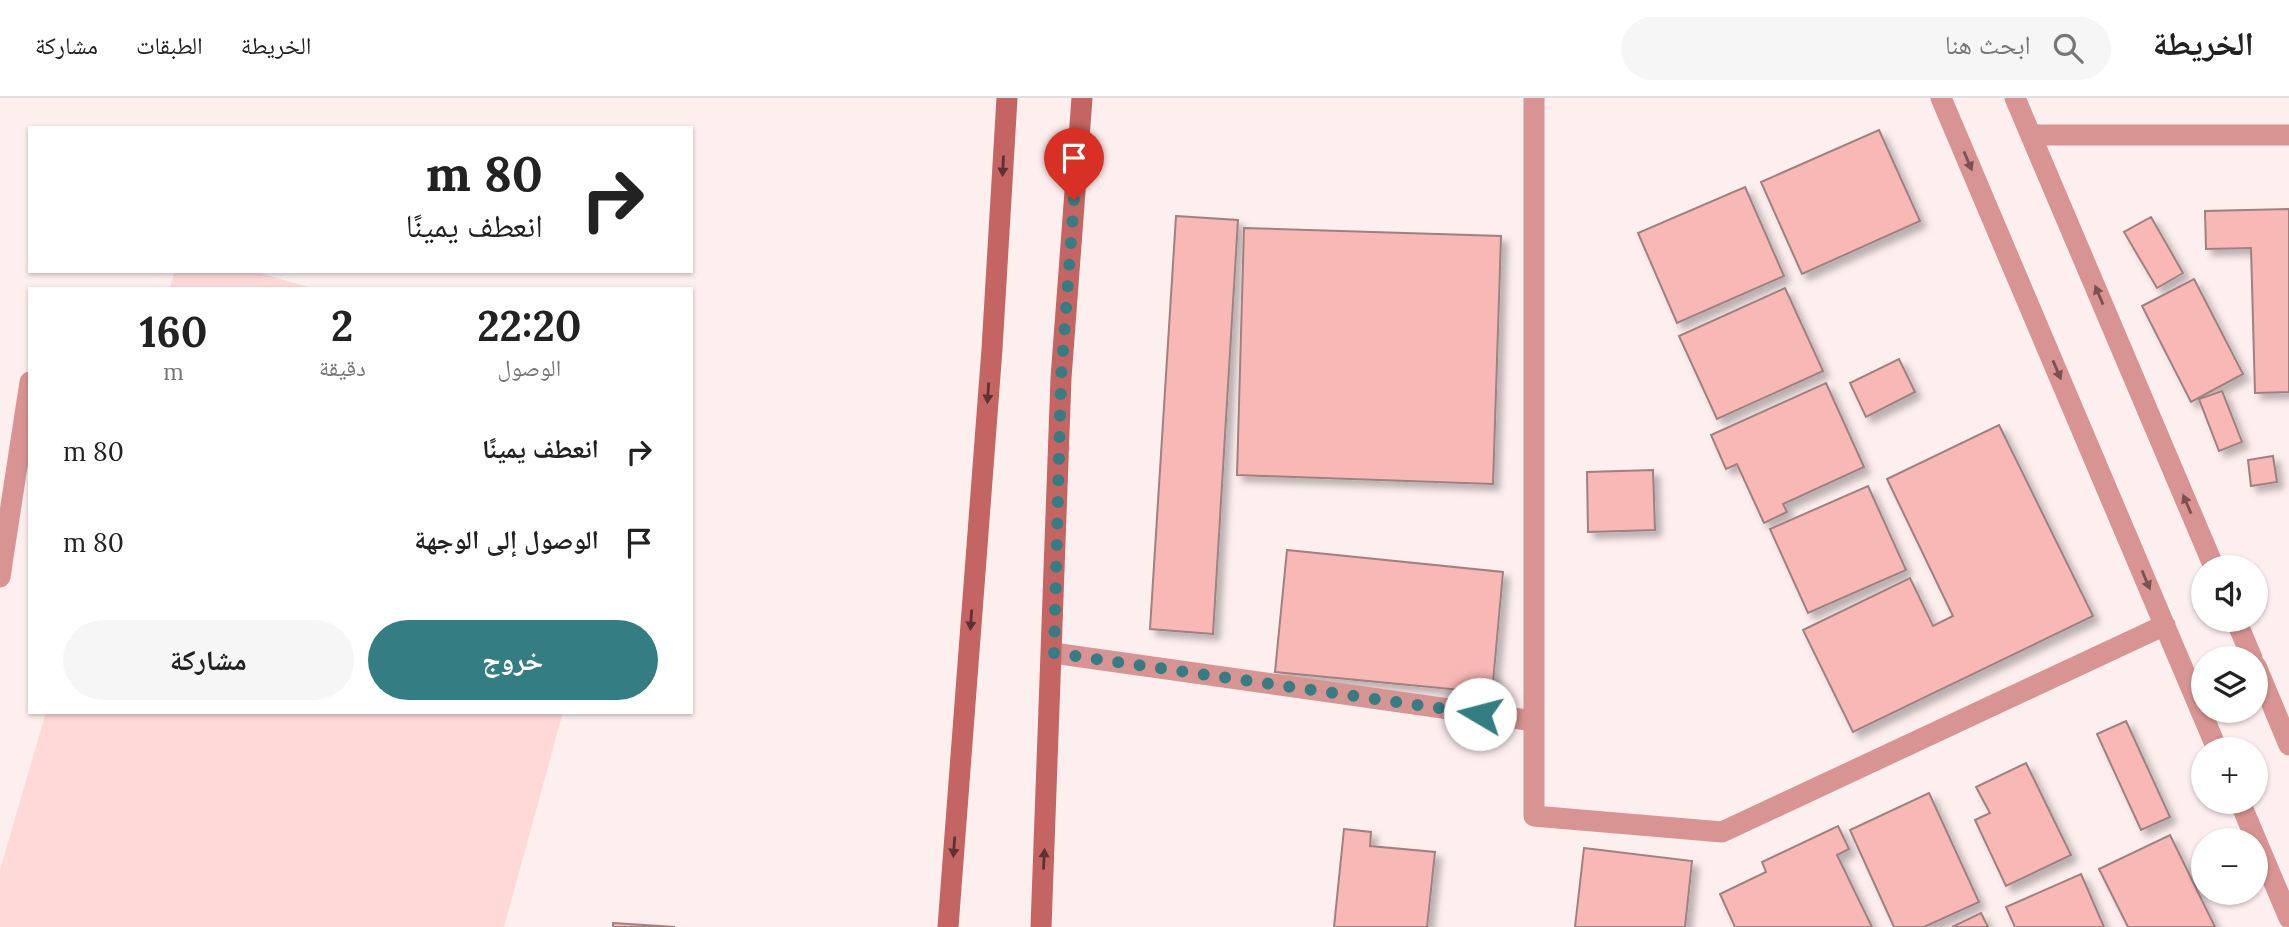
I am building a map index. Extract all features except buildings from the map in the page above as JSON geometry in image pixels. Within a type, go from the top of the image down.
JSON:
[{"type":"main road","points":[[948,927],[992,349],[1007,98]]},
{"type":"main road","points":[[1041,927],[1054,653],[1061,378],[1082,98]]},
{"type":"street","points":[[1534,98],[1534,816],[1722,832],[2165,625]]},
{"type":"street","points":[[1941,98],[2212,737]]},
{"type":"street","points":[[2015,98],[2209,555]]},
{"type":"street","points":[[2031,135],[2289,135]]},
{"type":"street","points":[[0,577],[28,395]]},
{"type":"street","points":[[1054,653],[1534,721]]},
{"type":"street","points":[[2268,695],[2289,745]]},
{"type":"street","points":[[2245,814],[2289,918]]},
{"type":"shaded area","points":[[174,273],[260,273],[308,287],[170,287]]},
{"type":"shaded area","points":[[45,714],[562,714],[504,927],[0,927],[0,870]]},
{"type":"route","points":[[1074,200],[1061,378],[1054,653],[1480,714]]}]
